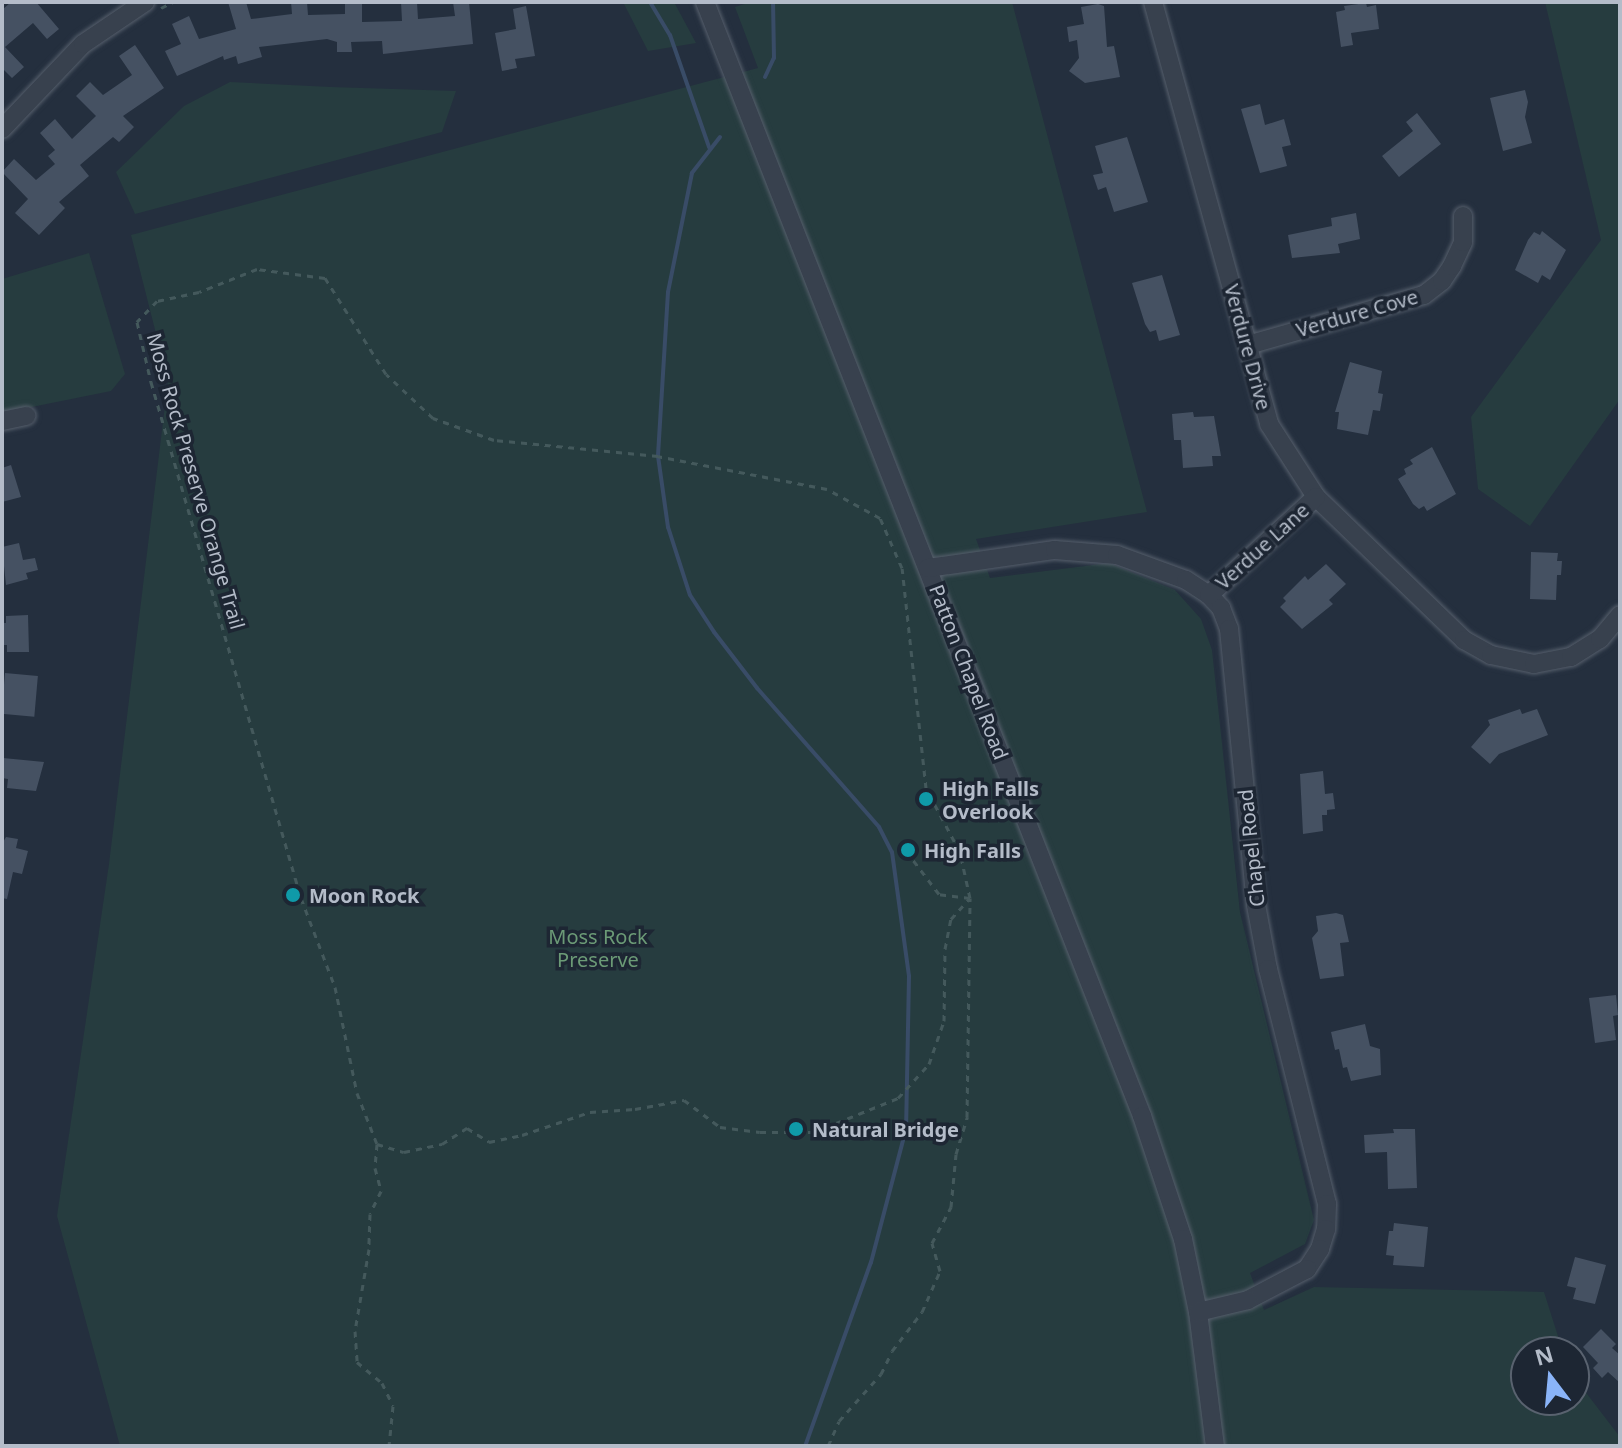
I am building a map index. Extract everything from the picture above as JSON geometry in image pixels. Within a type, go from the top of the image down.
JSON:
[{"type":"street","points":[[2,129],[83,44],[145,2]]},
{"type":"street","name":"Patton Chapel Road","points":[[705,2],[1142,1116],[1183,1239],[1198,1312],[1215,1446]]},
{"type":"street","name":"Verdure Drive","points":[[1153,2],[1269,424],[1316,497],[1464,640],[1491,655],[1534,664],[1571,657],[1600,639],[1620,615]]},
{"type":"street","name":"Verdure Cove","points":[[1248,345],[1424,295],[1442,281],[1452,266],[1463,242],[1463,216]]},
{"type":"street","points":[[2,421],[26,416]]},
{"type":"street","name":"Verdue Lane","points":[[1209,595],[1316,497]]},
{"type":"street","points":[[928,568],[1029,552],[1085,550],[1149,565],[1209,595]]},
{"type":"street","name":"Chapel Road","points":[[1198,1312],[1248,1300],[1307,1269],[1323,1239],[1327,1204],[1268,969],[1256,905],[1234,650],[1221,608],[1209,595]]},
{"type":"path","name":"Moss Rock Preserve Orange Trail","points":[[389,1446],[393,1406],[382,1383],[357,1362],[355,1331],[369,1249],[370,1214],[381,1191],[375,1168],[377,1144],[357,1093],[335,987],[301,898],[151,382],[137,322],[157,301],[199,292],[257,269],[325,278],[386,374],[433,418],[494,440],[658,456],[827,489],[880,518],[902,568],[926,788],[960,852],[970,898],[967,1117],[956,1154],[951,1207],[932,1243],[940,1271],[922,1312],[892,1351],[881,1374],[839,1421],[828,1446]]},
{"type":"path","points":[[910,856],[939,894],[970,898]]},
{"type":"path","points":[[377,1144],[404,1152],[442,1144],[467,1128],[489,1142],[522,1135],[590,1112],[635,1109],[684,1100],[720,1127],[760,1132],[814,1132],[898,1098],[929,1064],[944,1021],[945,949],[951,919],[970,898]]},
{"type":"green space","points":[[623,2],[674,2],[696,43],[648,51]]},
{"type":"green space","name":"Moss Rock Preserve","points":[[751,2],[1012,2],[1147,512],[976,539],[990,578],[1109,563],[1175,590],[1201,619],[1212,650],[1240,912],[1314,1220],[1305,1244],[1250,1273],[1264,1310],[1314,1287],[1544,1292],[1558,1336],[1510,1336],[1510,1416],[1590,1416],[1590,1398],[1620,1437],[1620,1446],[120,1446],[57,1216],[109,864],[168,381],[131,235],[758,68],[735,7]]},
{"type":"green space","points":[[1545,2],[1620,2],[1620,399],[1530,526],[1478,489],[1471,417],[1601,240]]},
{"type":"green space","points":[[230,82],[456,91],[442,132],[135,214],[116,172],[184,106]]},
{"type":"green space","points":[[89,253],[125,374],[111,391],[2,413],[2,279]]},
{"type":"building","points":[[11,2],[36,2],[59,29],[47,39],[33,23],[5,47],[24,67],[12,78],[2,68],[2,10]]},
{"type":"building","points":[[228,2],[246,2],[251,19],[292,14],[291,2],[307,2],[308,15],[345,14],[345,2],[362,2],[362,22],[402,21],[401,2],[417,2],[418,19],[455,16],[453,2],[469,2],[473,44],[383,54],[382,41],[351,42],[352,52],[337,52],[337,42],[327,39],[259,47],[262,57],[238,64],[236,56],[224,60],[223,56],[177,76],[165,51],[181,44],[172,24],[189,16],[199,39],[236,29]]},
{"type":"building","points":[[1366,3],[1367,7],[1376,5],[1379,29],[1351,33],[1353,45],[1341,47],[1336,12],[1345,10],[1344,6]]},
{"type":"building","points":[[526,6],[535,56],[515,59],[517,68],[502,71],[495,33],[516,29],[513,9]]},
{"type":"building","points":[[1104,6],[1107,47],[1114,46],[1120,77],[1085,83],[1069,71],[1079,58],[1077,40],[1069,42],[1067,27],[1084,24],[1081,7]]},
{"type":"building","points":[[135,45],[164,88],[123,116],[134,127],[119,142],[113,137],[80,165],[89,176],[59,202],[65,208],[39,235],[15,213],[28,199],[2,172],[14,159],[36,180],[55,164],[48,156],[55,150],[40,133],[55,119],[72,139],[96,116],[76,96],[90,82],[103,95],[132,75],[119,56]]},
{"type":"building","points":[[1525,90],[1528,102],[1525,117],[1532,143],[1503,151],[1490,98]]},
{"type":"building","points":[[1260,104],[1265,125],[1284,119],[1291,145],[1282,147],[1287,166],[1260,173],[1241,109]]},
{"type":"building","points":[[1417,113],[1441,144],[1399,177],[1382,156],[1413,131],[1406,122]]},
{"type":"building","points":[[1127,137],[1148,202],[1114,212],[1106,187],[1098,190],[1093,175],[1103,173],[1095,146]]},
{"type":"building","points":[[1356,213],[1360,239],[1338,244],[1340,253],[1292,258],[1288,235],[1332,226],[1331,218]]},
{"type":"building","points":[[1542,231],[1566,250],[1550,280],[1542,275],[1538,283],[1515,270],[1528,240],[1534,232],[1540,235]]},
{"type":"building","points":[[1162,275],[1180,335],[1159,341],[1156,330],[1150,332],[1145,324],[1132,283]]},
{"type":"building","points":[[1350,362],[1382,371],[1378,393],[1383,394],[1380,411],[1373,410],[1368,435],[1337,429],[1339,412],[1335,412]]},
{"type":"building","points":[[1193,412],[1194,417],[1214,416],[1221,456],[1212,456],[1213,466],[1183,468],[1181,440],[1174,440],[1172,414]]},
{"type":"building","points":[[1432,447],[1456,494],[1427,511],[1424,506],[1419,509],[1413,504],[1398,479],[1406,474],[1404,469],[1413,464],[1410,460]]},
{"type":"building","points":[[11,465],[21,497],[2,502],[2,468]]},
{"type":"building","points":[[19,543],[23,560],[35,558],[38,570],[26,573],[28,579],[6,585],[2,547]]},
{"type":"building","points":[[1531,552],[1558,553],[1557,561],[1562,561],[1561,575],[1557,575],[1556,600],[1530,599]]},
{"type":"building","points":[[1326,564],[1346,584],[1329,600],[1333,604],[1302,629],[1280,607],[1286,601],[1283,598],[1305,576],[1308,580]]},
{"type":"building","points":[[28,615],[29,652],[7,652],[7,645],[2,645],[2,623],[6,623],[6,616]]},
{"type":"building","points":[[5,673],[38,676],[34,717],[2,714]]},
{"type":"building","points":[[1520,709],[1522,714],[1537,709],[1548,735],[1499,754],[1490,764],[1471,747],[1490,725],[1488,720]]},
{"type":"building","points":[[3,758],[44,762],[36,791],[7,788],[8,779],[2,778]]},
{"type":"building","points":[[1323,771],[1325,794],[1333,793],[1335,809],[1327,810],[1327,815],[1322,815],[1323,831],[1303,834],[1300,774]]},
{"type":"building","points":[[6,837],[18,839],[16,848],[28,851],[22,874],[13,872],[7,899],[2,898],[2,844]]},
{"type":"building","points":[[1343,915],[1349,942],[1340,943],[1344,976],[1320,979],[1312,938],[1318,931],[1316,916]]},
{"type":"building","points":[[1616,995],[1618,1015],[1613,1016],[1616,1040],[1595,1043],[1589,998]]},
{"type":"building","points":[[1365,1024],[1370,1046],[1380,1049],[1381,1075],[1351,1081],[1347,1067],[1343,1068],[1339,1049],[1335,1050],[1331,1032]]},
{"type":"building","points":[[1393,1129],[1415,1129],[1417,1188],[1388,1189],[1387,1152],[1365,1153],[1364,1135],[1394,1133]]},
{"type":"building","points":[[1394,1223],[1428,1227],[1424,1267],[1393,1265],[1394,1256],[1386,1255],[1389,1231],[1393,1231]]},
{"type":"building","points":[[1575,1257],[1606,1265],[1595,1304],[1573,1299],[1576,1288],[1567,1286]]},
{"type":"building","points":[[1601,1329],[1616,1344],[1612,1348],[1620,1355],[1620,1383],[1608,1372],[1602,1378],[1593,1368],[1598,1363],[1590,1354],[1590,1340]]},
{"type":"waterway","points":[[650,2],[670,35],[709,147]]},
{"type":"waterway","points":[[765,77],[774,58],[773,2]]},
{"type":"waterway","points":[[720,137],[692,173],[668,292],[658,456],[668,527],[690,595],[714,632],[757,688],[879,827],[892,852],[909,976],[906,1129],[871,1262],[805,1446]]},
{"type":"place","name":"High Falls Overlook","points":[[926,799]]},
{"type":"place","name":"High Falls","points":[[908,850]]},
{"type":"place","name":"Moon Rock","points":[[293,895]]},
{"type":"place","name":"Natural Bridge","points":[[796,1129]]}]
